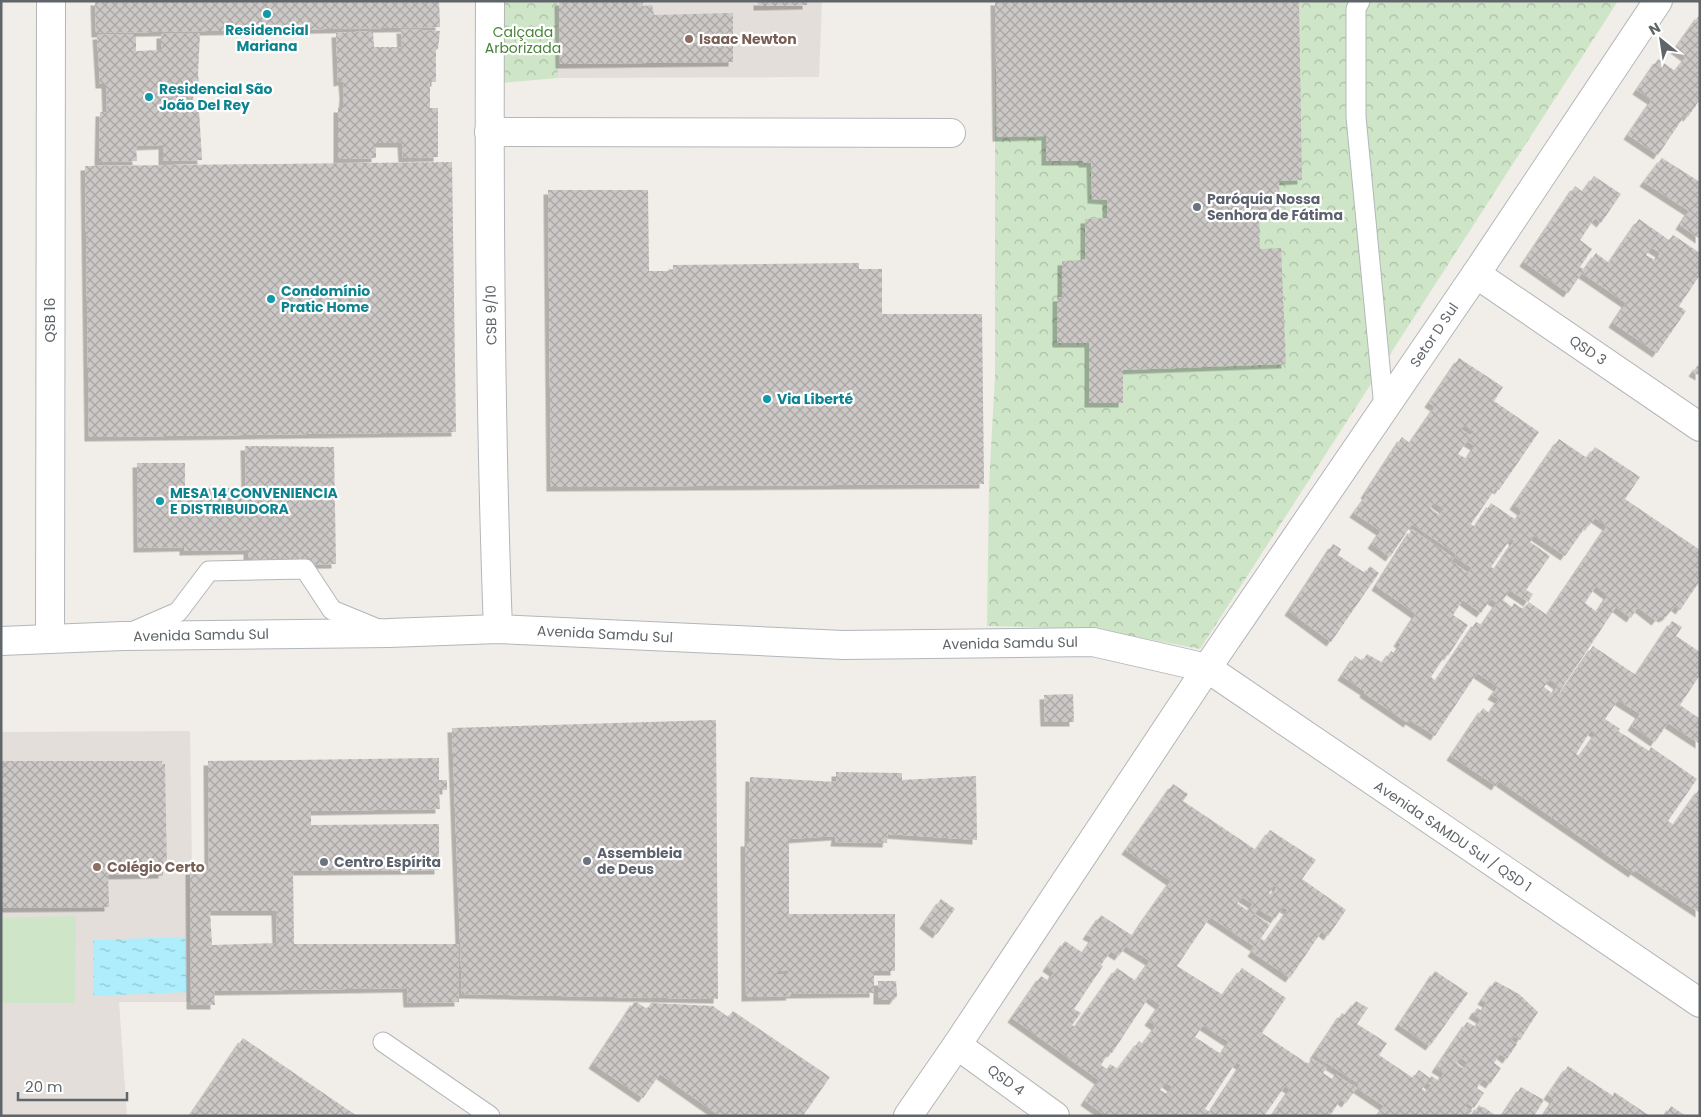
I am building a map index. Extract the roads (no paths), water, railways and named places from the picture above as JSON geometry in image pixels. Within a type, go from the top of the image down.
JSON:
[{"type":"street","name":"QSB 16","points":[[50,639],[51,1]]},
{"type":"street","name":"CSB 9/10","points":[[490,1],[488,132],[494,506],[498,629]]},
{"type":"street","name":"Setor D Sul","points":[[908,1116],[1207,668],[1476,274],[1658,1]]},
{"type":"street","points":[[488,132],[951,133]]},
{"type":"street","name":"QSD 3","points":[[1476,274],[1700,427]]},
{"type":"street","name":"Avenida Samdu Sul","points":[[1,641],[123,636],[389,633],[498,629],[843,645],[1092,642],[1207,668]]},
{"type":"street","name":"Avenida SAMDU Sul / QSD 1","points":[[1207,668],[1700,1003]]},
{"type":"street","name":"QSD 4","points":[[957,1045],[1055,1116]]},
{"type":"lane","points":[[1360,1],[1356,9],[1356,117],[1384,408]]},
{"type":"lane","points":[[123,636],[178,612],[209,571],[305,568],[332,610],[389,633]]},
{"type":"lane","points":[[383,1042],[490,1116]]},
{"type":"water","points":[[185,937],[187,992],[93,996],[93,940]]},
{"type":"place","name":"Residencial Mariana","points":[[267,14]]},
{"type":"place","name":"Isaac Newton","points":[[689,39]]},
{"type":"place","name":"Residencial São João Del Rey","points":[[149,97]]},
{"type":"place","name":"Paróquia Nossa Senhora de Fátima","points":[[1197,207]]},
{"type":"place","name":"Condomínio Pratic Home","points":[[271,299]]},
{"type":"place","name":"Via Liberté","points":[[767,399]]},
{"type":"place","name":"MESA 14 CONVENIENCIA E DISTRIBUIDORA","points":[[160,501]]},
{"type":"place","name":"Assembleia de Deus","points":[[587,861]]},
{"type":"place","name":"Centro Espírita","points":[[324,862]]},
{"type":"place","name":"Colégio Certo","points":[[97,867]]},
{"type":"park label","name":"Calçada Arborizada","points":[[523,40]]}]
